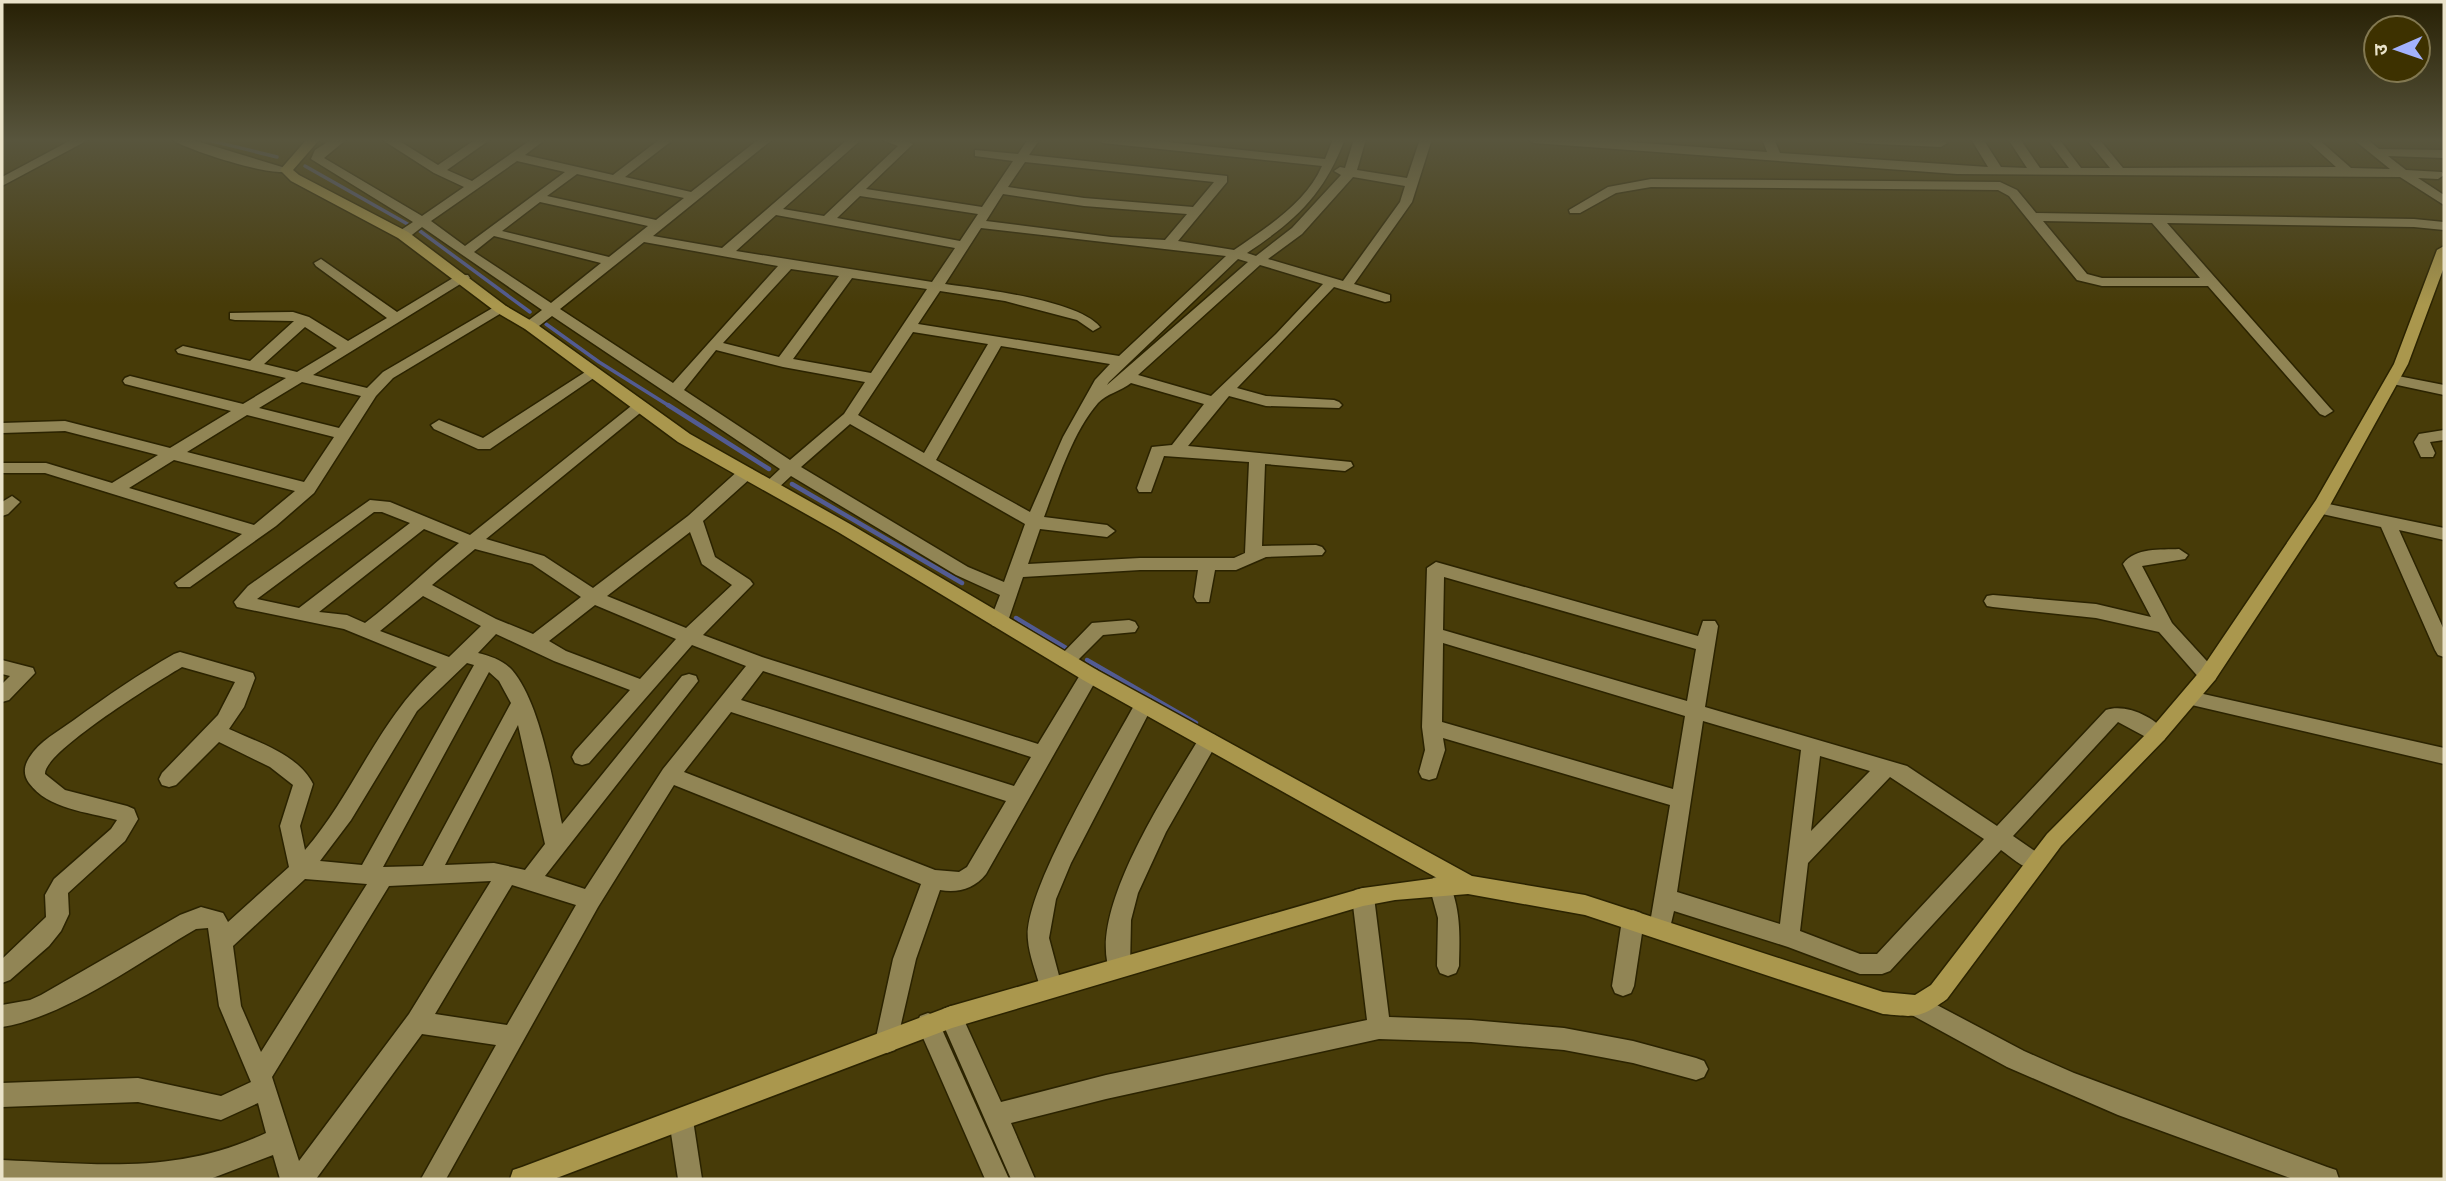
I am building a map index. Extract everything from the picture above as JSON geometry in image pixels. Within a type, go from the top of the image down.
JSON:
[{"type":"main road","points":[[326,194],[403,235],[501,309],[530,326],[684,438],[1090,675],[1468,884]]},
{"type":"main road","points":[[530,1177],[939,1020],[1363,897],[1440,885],[1468,884],[1573,902],[1883,1003],[1918,1006],[1939,992],[2053,840],[2157,735],[2208,675],[2319,508],[2393,380],[2438,281],[2444,250]]},
{"type":"street","points":[[376,194],[423,222],[790,468],[962,571],[1010,592]]},
{"type":"street","points":[[403,235],[464,194]]},
{"type":"street","points":[[465,252],[542,194]]},
{"type":"street","points":[[682,194],[695,197]]},
{"type":"street","points":[[530,326],[699,194]]},
{"type":"street","points":[[725,253],[793,194]]},
{"type":"street","points":[[827,220],[856,194]]},
{"type":"street","points":[[868,194],[1111,241],[1170,244],[1236,254],[1385,298]]},
{"type":"street","points":[[770,486],[849,417],[996,194]]},
{"type":"street","points":[[1028,194],[1084,202],[1196,211]]},
{"type":"street","points":[[1170,244],[1210,194]]},
{"type":"street","points":[[999,621],[1034,522],[1066,444],[1095,397],[1102,380],[1236,254],[1281,224],[1309,194]]},
{"type":"street","points":[[1095,397],[1118,386],[1258,260],[1297,231],[1331,194]]},
{"type":"street","points":[[1177,450],[1220,396],[1339,285],[1406,202],[1408,194]]},
{"type":"street","points":[[1575,210],[1604,194]]},
{"type":"street","points":[[2014,194],[2081,277],[2102,282],[2213,282]]},
{"type":"street","points":[[537,198],[660,225]]},
{"type":"street","points":[[774,211],[962,245]]},
{"type":"street","points":[[2032,217],[2414,223],[2444,226]]},
{"type":"street","points":[[2156,219],[2325,411]]},
{"type":"street","points":[[492,232],[613,262]]},
{"type":"street","points":[[643,238],[788,264],[1006,297],[1083,317],[1093,327]]},
{"type":"street","points":[[321,263],[397,318]]},
{"type":"street","points":[[674,392],[713,345],[788,264]]},
{"type":"street","points":[[783,362],[848,273]]},
{"type":"street","points":[[114,489],[463,278]]},
{"type":"street","points":[[184,583],[256,532],[308,489],[370,393],[388,374],[501,309]]},
{"type":"street","points":[[235,316],[293,316],[348,348]]},
{"type":"street","points":[[253,366],[304,320]]},
{"type":"street","points":[[910,327],[1120,361]]},
{"type":"street","points":[[928,460],[997,341]]},
{"type":"street","points":[[713,345],[783,362],[876,379]]},
{"type":"street","points":[[183,350],[370,393]]},
{"type":"street","points":[[439,425],[484,445],[593,372]]},
{"type":"street","points":[[1128,377],[1220,396],[1334,405]]},
{"type":"street","points":[[2393,380],[2444,390]]},
{"type":"street","points":[[130,381],[345,435]]},
{"type":"street","points":[[367,631],[472,542],[640,407]]},
{"type":"street","points":[[849,417],[1034,522],[1107,531]]},
{"type":"street","points":[[2,428],[65,426],[308,489]]},
{"type":"street","points":[[2427,453],[2422,442],[2425,438],[2444,435]]},
{"type":"street","points":[[1145,488],[1158,451],[1177,450],[1345,466]]},
{"type":"street","points":[[1253,555],[1257,457]]},
{"type":"street","points":[[2,468],[46,468],[256,532]]},
{"type":"street","points":[[535,642],[694,520],[746,473]]},
{"type":"street","points":[[556,847],[537,762],[519,705],[504,674],[485,662],[456,660],[347,622],[243,602],[254,591],[370,506],[384,506],[472,542],[521,553],[538,560],[593,597],[689,638],[759,663],[1043,752]]},
{"type":"street","points":[[2319,508],[2444,534]]},
{"type":"street","points":[[582,757],[689,638],[744,584],[708,559],[694,520]]},
{"type":"street","points":[[302,615],[422,522]]},
{"type":"street","points":[[2387,522],[2444,650]]},
{"type":"street","points":[[1017,571],[1242,563],[1264,551],[1316,551]]},
{"type":"street","points":[[2179,555],[2142,558],[2132,564],[2165,627],[2208,675]]},
{"type":"street","points":[[1203,597],[1206,564]]},
{"type":"street","points":[[1429,772],[1435,750],[1432,727],[1436,568],[1708,635],[1660,929]]},
{"type":"street","points":[[969,603],[983,580]]},
{"type":"street","points":[[421,587],[490,624],[535,642],[560,656],[644,688]]},
{"type":"street","points":[[1993,601],[2077,608],[2165,627]]},
{"type":"street","points":[[220,943],[323,844],[345,813],[386,739],[403,716],[456,660],[488,632],[490,624]]},
{"type":"street","points":[[1066,661],[1098,628],[1129,627]]},
{"type":"street","points":[[1434,634],[1900,772],[2035,862]]},
{"type":"street","points":[[2,973],[50,929],[57,919],[59,910],[56,895],[61,887],[118,835],[128,819],[127,815],[120,812],[59,797],[36,778],[34,769],[37,762],[51,747],[136,685],[180,659],[246,678],[236,702],[215,731],[169,779]]},
{"type":"street","points":[[2,1095],[138,1090],[221,1108],[263,1082],[375,876],[485,662]]},
{"type":"street","points":[[433,1179],[590,900],[670,775],[759,663]]},
{"type":"street","points":[[2,667],[26,673],[2,695]]},
{"type":"street","points":[[670,775],[934,878],[956,883],[973,876],[1090,675]]},
{"type":"street","points":[[301,1179],[417,1022],[518,877],[556,847],[689,681]]},
{"type":"street","points":[[2190,698],[2444,756]]},
{"type":"street","points":[[727,703],[1018,796]]},
{"type":"street","points":[[429,875],[519,705]]},
{"type":"street","points":[[1051,987],[1038,938],[1045,899],[1062,860],[1144,705]]},
{"type":"street","points":[[1664,898],[1789,937],[1860,964],[1882,964],[2000,840],[2113,715],[2132,718],[2157,735]]},
{"type":"street","points":[[1432,727],[1681,800]]},
{"type":"street","points":[[215,731],[289,769],[300,778],[303,784],[289,821],[289,834],[300,869]]},
{"type":"street","points":[[1119,967],[1121,916],[1127,893],[1141,861],[1208,741]]},
{"type":"street","points":[[1789,937],[1811,747]]},
{"type":"street","points":[[1798,859],[1886,768]]},
{"type":"street","points":[[300,869],[375,876],[464,872],[518,877],[590,900]]},
{"type":"street","points":[[887,1042],[893,996],[907,943],[934,878]]},
{"type":"street","points":[[1440,885],[1449,918],[1448,966]]},
{"type":"street","points":[[1363,897],[1379,1028]]},
{"type":"street","points":[[2,1016],[31,1011],[49,1003],[201,917],[215,920],[230,1006],[263,1082],[292,1179]]},
{"type":"street","points":[[1623,986],[1633,920]]},
{"type":"street","points":[[1918,1006],[1986,1046],[2079,1088],[2327,1179]]},
{"type":"street","points":[[939,1020],[996,1115],[1023,1179]]},
{"type":"street","points":[[939,1020],[997,1179]]},
{"type":"street","points":[[417,1022],[513,1037]]},
{"type":"street","points":[[996,1115],[1106,1087],[1379,1028],[1463,1029],[1558,1038],[1623,1050],[1696,1069]]},
{"type":"street","points":[[681,1121],[690,1179]]},
{"type":"street","points":[[2,1172],[145,1178],[179,1174],[237,1160],[281,1139]]},
{"type":"waterway","points":[[355,194],[411,226]]},
{"type":"waterway","points":[[420,231],[530,312]]},
{"type":"waterway","points":[[546,324],[599,362],[671,407]]},
{"type":"waterway","points":[[668,405],[769,469]]},
{"type":"waterway","points":[[792,484],[962,583]]},
{"type":"waterway","points":[[1016,618],[1066,648]]},
{"type":"waterway","points":[[1087,660],[1196,723]]}]
